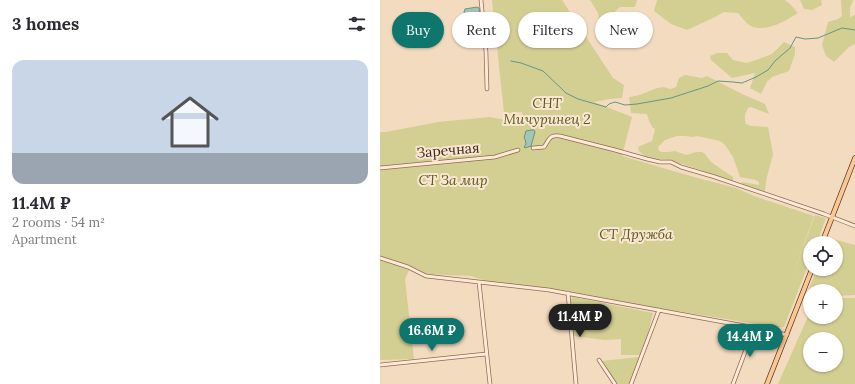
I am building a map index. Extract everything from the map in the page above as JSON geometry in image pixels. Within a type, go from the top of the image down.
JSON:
[{"type":"main road","points":[[825,236],[855,158]]},
{"type":"main road","points":[[767,384],[809,276]]},
{"type":"street","points":[[481,0],[486,52],[487,89]]},
{"type":"street","points":[[533,148],[544,147],[549,138],[552,136],[560,136],[660,162],[671,162],[681,167],[716,177],[855,226]]},
{"type":"street","name":"Заречная","points":[[380,168],[495,157],[518,150]]},
{"type":"street","points":[[380,258],[408,267],[426,276],[568,293],[787,335]]},
{"type":"street","points":[[479,282],[490,384]]},
{"type":"street","points":[[568,293],[576,384]]},
{"type":"street","points":[[631,384],[659,310]]},
{"type":"street","points":[[732,384],[754,328]]},
{"type":"street","points":[[380,365],[486,354]]},
{"type":"street","points":[[600,360],[615,384]]},
{"type":"green space","points":[[492,0],[562,0],[570,12],[518,12],[518,48],[587,48],[587,38],[613,78],[624,85],[622,98],[594,102],[632,117],[622,156],[736,188],[754,196],[814,216],[807,236],[803,236],[803,246],[789,285],[803,247],[804,276],[784,327],[774,327],[551,290],[492,283],[471,276],[426,274],[416,268],[380,256],[380,170],[391,168],[380,167],[380,132],[438,122],[490,117],[523,123],[522,112],[504,113],[497,48],[510,48],[510,12],[493,12]]},
{"type":"green space","points":[[590,0],[637,0],[635,7],[620,7],[614,12],[597,12]]},
{"type":"green space","points":[[657,0],[785,0],[798,13],[775,25],[757,28],[749,25],[738,13],[724,12],[687,30],[671,24],[654,11]]},
{"type":"green space","points":[[800,0],[821,0],[822,5],[812,10],[804,9]]},
{"type":"green space","points":[[841,0],[853,0],[850,8],[850,17],[855,15],[855,44],[849,47],[834,62],[826,56],[822,45],[828,22],[842,16]]},
{"type":"green space","points":[[784,42],[795,47],[795,54],[789,71],[772,77],[767,82],[761,94],[750,88],[755,73],[732,78],[711,60],[710,56],[717,53],[727,53],[733,60],[747,63],[772,54]]},
{"type":"green space","points":[[685,75],[702,78],[707,76],[765,104],[769,114],[751,107],[748,108],[745,118],[746,124],[751,126],[768,127],[773,154],[766,181],[765,192],[742,184],[742,182],[759,185],[759,182],[740,177],[733,157],[725,145],[720,141],[697,136],[677,136],[665,140],[658,147],[659,151],[662,152],[675,151],[686,155],[702,152],[711,162],[733,177],[733,181],[670,160],[646,157],[639,151],[638,147],[652,141],[655,129],[649,121],[647,114],[631,113],[629,97],[640,95],[656,88],[663,87],[670,89],[676,87],[679,78]]},
{"type":"green space","points":[[815,215],[826,218],[820,236],[807,236]]},
{"type":"green space","points":[[843,242],[855,245],[855,295],[843,296],[843,284],[811,284],[814,276],[843,276]]},
{"type":"green space","points":[[380,259],[409,270],[405,279],[414,359],[380,360]]},
{"type":"green space","points":[[573,297],[653,313],[647,337],[640,355],[621,355],[621,339],[605,340],[574,336],[570,300]]},
{"type":"green space","points":[[843,298],[855,298],[855,384],[778,384],[805,324],[843,324]]},
{"type":"green space","points":[[639,357],[629,384],[617,384],[602,361]]},
{"type":"shaded area","points":[[477,7],[479,8],[479,12],[464,12],[465,9]]},
{"type":"shaded area","points":[[534,130],[535,132],[531,146],[525,148],[524,147],[526,144],[524,138],[526,131]]},
{"type":"waterway","points":[[511,61],[543,71],[566,93],[578,99],[606,107],[615,102],[625,105],[671,98],[708,86],[718,81],[742,83],[768,70],[775,61],[790,48],[796,37],[805,39],[818,38],[842,28],[855,30]]},
{"type":"park label","name":"СНТ Мичуринец 2","points":[[547,112]]},
{"type":"park label","name":"СТ За мир","points":[[453,180]]},
{"type":"park label","name":"СТ Дружба","points":[[636,234]]}]
